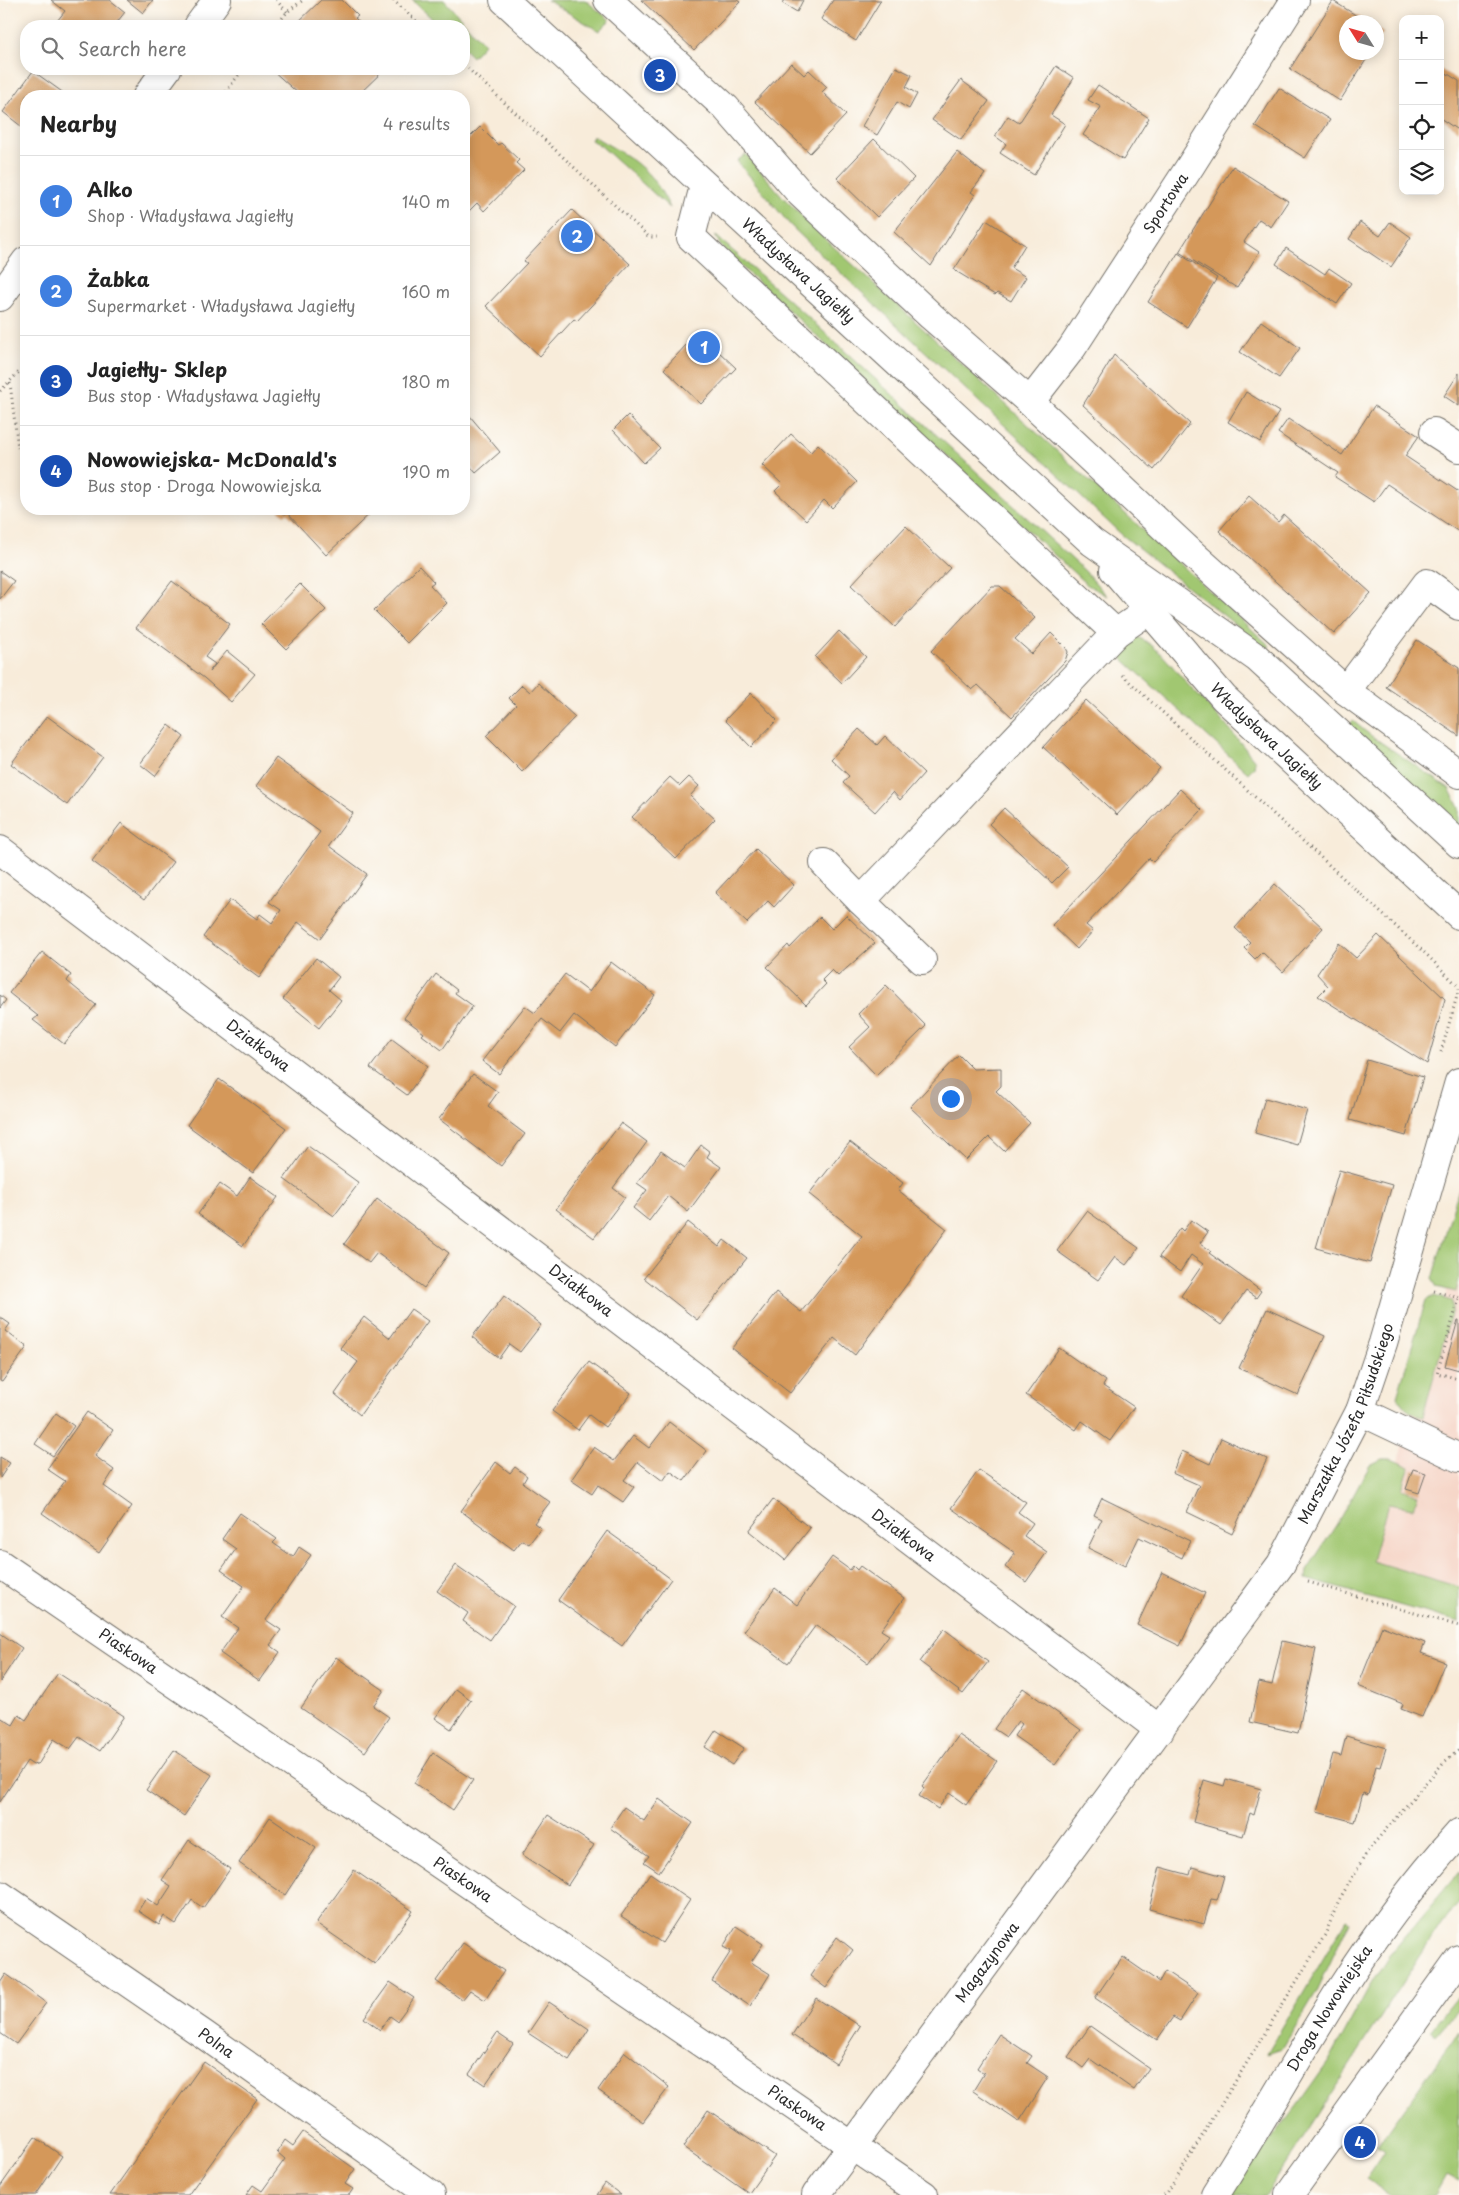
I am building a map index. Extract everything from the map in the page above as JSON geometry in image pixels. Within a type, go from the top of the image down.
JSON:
[{"type":"street","points":[[202,20],[217,0]]},
{"type":"street","name":"Władysława Jagiełły","points":[[504,0],[1092,542],[1257,658],[1459,844]]},
{"type":"street","points":[[608,0],[726,108],[800,193],[931,316],[1030,402],[1188,550],[1346,691],[1458,774]]},
{"type":"street","name":"Sportowa","points":[[1030,402],[1072,348],[1295,0]]},
{"type":"street","points":[[151,90],[163,75]]},
{"type":"street","points":[[704,186],[690,237],[1116,633]]},
{"type":"street","points":[[0,297],[20,269]]},
{"type":"street","points":[[1434,432],[1459,448]]},
{"type":"street","name":"Władysława Jagiełły","points":[[1092,542],[1148,611],[1224,698],[1459,915]]},
{"type":"street","points":[[1346,691],[1427,583],[1459,606]]},
{"type":"street","points":[[861,902],[1116,633],[1148,611]]},
{"type":"street","name":"Działkowa","points":[[0,850],[1160,1730]]},
{"type":"street","points":[[824,863],[861,902],[922,960]]},
{"type":"street","name":"Marszałka Józefa Piłsudskiego","points":[[1160,1730],[1282,1564],[1360,1411],[1449,1146],[1459,1082]]},
{"type":"street","points":[[1360,1411],[1459,1458]]},
{"type":"street","name":"Piaskowa","points":[[0,1564],[924,2195]]},
{"type":"street","name":"Magazynowa","points":[[816,2195],[851,2145],[1160,1730]]},
{"type":"street","name":"Droga Nowowiejska","points":[[1215,2195],[1251,2139],[1340,1990],[1418,1879],[1459,1833]]},
{"type":"street","name":"Polna","points":[[0,1895],[203,2034],[431,2195]]},
{"type":"street","points":[[1289,2195],[1459,1959]]},
{"type":"path","points":[[276,0],[287,12]]},
{"type":"path","points":[[281,20],[287,12],[302,0]]},
{"type":"path","points":[[393,0],[415,20]]},
{"type":"path","points":[[470,71],[649,236]]},
{"type":"path","points":[[227,90],[239,75]]},
{"type":"path","points":[[0,391],[20,372]]},
{"type":"path","points":[[10,383],[18,448]]},
{"type":"path","points":[[1098,652],[1427,955],[1459,988],[1440,1056]]},
{"type":"path","points":[[1433,1290],[1459,1298],[1437,1373],[1459,1379]]},
{"type":"path","points":[[1304,1580],[1459,1626]]},
{"type":"path","points":[[1164,2195],[1172,2185],[1325,1935],[1339,1900],[1369,1848],[1442,1763],[1459,1750]]},
{"type":"shaded area","points":[[1459,1249],[1459,1622],[1360,1593]]},
{"type":"green space","points":[[412,0],[444,0],[462,20],[434,20]]},
{"type":"green space","points":[[547,0],[585,0],[610,20],[599,31]]},
{"type":"green space","points":[[470,29],[484,44],[472,57],[470,55]]},
{"type":"green space","points":[[593,136],[639,165],[663,194],[670,208],[601,146],[591,140]]},
{"type":"green space","points":[[746,154],[782,196],[824,238],[1270,646],[1266,649],[1121,534],[813,247],[791,226],[737,161]]},
{"type":"green space","points":[[715,235],[800,310],[1085,571],[1107,596],[1086,584],[732,258],[721,247]]},
{"type":"green space","points":[[1130,635],[1140,638],[1156,649],[1232,733],[1255,761],[1254,767],[1248,773],[1114,651]]},
{"type":"green space","points":[[1353,721],[1370,735],[1449,788],[1459,808],[1459,827],[1349,725]]},
{"type":"green space","points":[[1459,1188],[1459,1280],[1456,1292],[1437,1287],[1432,1279]]},
{"type":"green space","points":[[1434,1296],[1452,1301],[1452,1310],[1423,1416],[1407,1410],[1397,1396],[1426,1300]]},
{"type":"green space","points":[[1382,1459],[1391,1459],[1410,1467],[1402,1489],[1418,1495],[1413,1508],[1388,1504],[1372,1561],[1459,1587],[1459,1622],[1306,1579],[1307,1570],[1342,1516],[1370,1465]]},
{"type":"green space","points":[[1459,1872],[1459,1903],[1441,1924],[1266,2195],[1227,2195],[1297,2106],[1329,2061],[1387,1958]]},
{"type":"green space","points":[[1346,1920],[1349,1922],[1317,1991],[1282,2049],[1267,2054]]},
{"type":"green space","points":[[1459,1995],[1459,2008],[1436,2036],[1430,2031]]},
{"type":"green space","points":[[1459,2031],[1459,2181],[1447,2175],[1436,2195],[1392,2195],[1366,2179],[1385,2151],[1378,2146]]},
{"type":"building","points":[[51,0],[110,0],[125,12],[119,20],[58,20],[65,11]]},
{"type":"building","points":[[127,0],[153,0],[143,13]]},
{"type":"building","points":[[321,0],[342,0],[358,16],[355,18],[357,20],[300,20]]},
{"type":"building","points":[[641,0],[737,0],[740,2],[694,50]]},
{"type":"building","points":[[784,0],[803,0],[797,12],[782,3]]},
{"type":"building","points":[[833,0],[881,0],[856,41],[821,19]]},
{"type":"building","points":[[1333,1],[1356,15],[1339,15],[1339,60],[1366,60],[1340,101],[1290,69]]},
{"type":"building","points":[[791,63],[804,75],[809,70],[827,87],[822,92],[846,115],[810,153],[755,102]]},
{"type":"building","points":[[1056,66],[1074,78],[1051,115],[1065,124],[1034,175],[1000,153],[1006,144],[995,136],[1008,116],[1019,123]]},
{"type":"building","points":[[896,67],[912,75],[906,87],[917,94],[909,109],[897,102],[877,135],[862,126]]},
{"type":"building","points":[[1444,72],[1459,81],[1459,131],[1444,121]]},
{"type":"building","points":[[30,75],[39,75],[59,90],[20,90],[20,125],[3,112]]},
{"type":"building","points":[[278,75],[379,75],[363,90],[294,90]]},
{"type":"building","points":[[961,80],[989,101],[961,140],[932,120]]},
{"type":"building","points":[[1098,85],[1149,118],[1123,160],[1083,135],[1101,107],[1088,100]]},
{"type":"building","points":[[1279,88],[1330,120],[1305,158],[1255,126]]},
{"type":"building","points":[[480,127],[498,145],[501,143],[519,160],[516,163],[524,170],[484,211],[477,203],[470,210],[470,137]]},
{"type":"building","points":[[874,139],[914,178],[877,217],[837,178]]},
{"type":"building","points":[[957,152],[985,174],[971,192],[975,195],[931,266],[894,232]]},
{"type":"building","points":[[1233,166],[1288,201],[1271,227],[1259,219],[1244,242],[1259,252],[1237,288],[1179,252]]},
{"type":"building","points":[[572,210],[630,264],[577,321],[574,319],[540,356],[486,306],[527,263],[524,261]]},
{"type":"building","points":[[986,220],[1025,245],[1011,268],[1026,277],[1011,301],[997,293],[995,295],[954,270]]},
{"type":"building","points":[[1360,222],[1380,236],[1390,222],[1411,237],[1391,267],[1349,239]]},
{"type":"building","points":[[1286,248],[1325,274],[1329,268],[1351,283],[1337,304],[1276,264]]},
{"type":"building","points":[[1178,253],[1217,278],[1187,327],[1148,302]]},
{"type":"building","points":[[1261,321],[1300,348],[1279,378],[1240,352]]},
{"type":"building","points":[[698,332],[736,368],[701,404],[664,369]]},
{"type":"building","points":[[1114,355],[1190,424],[1154,470],[1083,405]]},
{"type":"building","points":[[1459,373],[1459,406],[1444,396]]},
{"type":"building","points":[[1246,392],[1279,412],[1260,442],[1228,422]]},
{"type":"building","points":[[1374,406],[1419,436],[1405,456],[1459,492],[1459,532],[1387,484],[1374,502],[1335,477],[1338,473],[1278,433],[1288,419],[1342,455]]},
{"type":"building","points":[[628,415],[660,448],[644,463],[613,430]]},
{"type":"building","points":[[470,416],[500,452],[476,473],[470,466]]},
{"type":"building","points":[[791,434],[811,452],[818,444],[857,482],[832,508],[824,500],[806,520],[775,491],[782,484],[762,465]]},
{"type":"building","points":[[1249,496],[1278,522],[1284,515],[1371,593],[1334,634],[1219,531]]},
{"type":"building","points":[[289,515],[369,515],[326,555]]},
{"type":"building","points":[[906,526],[950,568],[895,627],[851,585]]},
{"type":"building","points":[[419,566],[434,582],[430,585],[447,603],[407,643],[374,610]]},
{"type":"building","points":[[0,571],[14,581],[0,599]]},
{"type":"building","points":[[172,581],[230,624],[205,657],[215,664],[209,672],[227,651],[255,674],[231,702],[204,678],[136,628]]},
{"type":"building","points":[[300,584],[326,610],[286,649],[261,624]]},
{"type":"building","points":[[992,586],[1000,586],[1035,618],[1015,639],[1032,654],[1051,633],[1068,652],[1065,661],[1012,717],[978,685],[972,690],[931,651]]},
{"type":"building","points":[[839,631],[866,657],[842,683],[815,657]]},
{"type":"building","points":[[1417,640],[1459,668],[1459,736],[1386,687]]},
{"type":"building","points":[[538,683],[575,717],[522,772],[486,736],[516,705],[509,698],[522,685],[530,692]]},
{"type":"building","points":[[751,693],[777,720],[751,747],[725,720]]},
{"type":"building","points":[[1086,700],[1160,768],[1117,815],[1043,747]]},
{"type":"building","points":[[47,716],[103,757],[67,805],[11,764]]},
{"type":"building","points":[[169,725],[184,737],[155,776],[140,764]]},
{"type":"building","points":[[859,729],[877,745],[885,736],[924,773],[900,800],[893,792],[875,812],[843,783],[849,776],[831,759]]},
{"type":"building","points":[[276,758],[353,813],[329,846],[367,874],[320,939],[298,922],[259,978],[203,937],[230,900],[257,919],[260,914],[272,923],[281,910],[269,902],[320,832],[256,786]]},
{"type":"building","points":[[670,777],[680,786],[689,777],[699,786],[690,796],[715,819],[676,859],[632,817]]},
{"type":"building","points":[[1180,789],[1202,810],[1153,862],[1149,858],[1086,925],[1093,931],[1077,949],[1052,925]]},
{"type":"building","points":[[1004,808],[1068,867],[1052,883],[989,824]]},
{"type":"building","points":[[121,823],[173,862],[144,900],[92,861]]},
{"type":"building","points":[[756,849],[794,885],[774,907],[768,901],[747,923],[715,893]]},
{"type":"building","points":[[1275,884],[1323,928],[1283,972],[1262,952],[1255,959],[1244,948],[1250,942],[1235,928]]},
{"type":"building","points":[[846,915],[875,943],[838,976],[832,970],[822,980],[826,984],[806,1005],[767,967],[788,945],[790,948],[820,917],[832,929]]},
{"type":"building","points":[[1378,935],[1445,999],[1427,1064],[1318,996],[1328,986],[1317,974],[1339,943],[1356,958]]},
{"type":"building","points":[[42,952],[71,975],[67,981],[96,1005],[64,1044],[33,1020],[38,1016],[9,993]]},
{"type":"building","points":[[316,958],[339,977],[329,990],[341,1000],[319,1028],[283,999]]},
{"type":"building","points":[[611,962],[655,995],[615,1047],[574,1015],[560,1033],[542,1019],[499,1074],[482,1061],[525,1006],[535,1013],[565,974],[589,992]]},
{"type":"building","points":[[436,974],[457,990],[455,993],[473,1006],[442,1050],[404,1018]]},
{"type":"building","points":[[886,985],[926,1026],[876,1075],[849,1047],[870,1027],[858,1014]]},
{"type":"building","points":[[0,995],[6,1000],[0,1008]]},
{"type":"building","points":[[392,1039],[428,1066],[407,1095],[370,1068]]},
{"type":"building","points":[[959,1055],[973,1069],[1001,1068],[1001,1086],[996,1091],[1030,1123],[1004,1151],[989,1137],[966,1160],[910,1107]]},
{"type":"building","points":[[1367,1060],[1423,1077],[1406,1136],[1350,1120]]},
{"type":"building","points":[[473,1074],[498,1092],[488,1106],[525,1134],[501,1166],[439,1119]]},
{"type":"building","points":[[219,1079],[286,1128],[253,1173],[187,1125]]},
{"type":"building","points":[[1265,1098],[1307,1110],[1297,1145],[1255,1133]]},
{"type":"building","points":[[621,1123],[647,1142],[613,1188],[625,1197],[594,1238],[556,1209]]},
{"type":"building","points":[[850,1142],[903,1183],[898,1190],[947,1229],[855,1355],[834,1338],[790,1393],[732,1348],[776,1292],[801,1312],[862,1236],[809,1194]]},
{"type":"building","points":[[701,1145],[710,1152],[707,1157],[721,1167],[688,1212],[668,1196],[649,1221],[633,1208],[647,1190],[637,1183],[661,1151],[685,1168]]},
{"type":"building","points":[[308,1146],[359,1183],[334,1216],[284,1179]]},
{"type":"building","points":[[1339,1170],[1392,1185],[1370,1263],[1316,1248]]},
{"type":"building","points":[[250,1177],[278,1197],[243,1246],[198,1214],[220,1184],[237,1196]]},
{"type":"building","points":[[377,1199],[449,1253],[424,1288],[377,1253],[369,1263],[344,1244]]},
{"type":"building","points":[[1087,1211],[1139,1248],[1126,1265],[1115,1257],[1098,1280],[1057,1251]]},
{"type":"building","points":[[1191,1220],[1208,1232],[1200,1243],[1211,1251],[1209,1253],[1261,1291],[1256,1298],[1246,1291],[1221,1325],[1181,1296],[1203,1264],[1191,1255],[1180,1272],[1159,1257],[1180,1228],[1183,1231]]},
{"type":"building","points":[[688,1222],[719,1247],[724,1240],[747,1258],[697,1320],[644,1278]]},
{"type":"building","points":[[504,1296],[541,1325],[520,1352],[509,1344],[499,1358],[472,1337]]},
{"type":"building","points":[[411,1309],[428,1321],[360,1415],[335,1394],[358,1362],[340,1348],[364,1317],[390,1338]]},
{"type":"building","points":[[1267,1309],[1325,1336],[1298,1395],[1239,1368]]},
{"type":"building","points":[[0,1317],[10,1324],[5,1331],[27,1347],[2,1382],[0,1381]]},
{"type":"building","points":[[1459,1320],[1459,1370],[1445,1366]]},
{"type":"building","points":[[1059,1348],[1106,1381],[1103,1386],[1134,1407],[1110,1441],[1082,1421],[1076,1430],[1026,1395]]},
{"type":"building","points":[[589,1362],[631,1393],[605,1427],[589,1415],[578,1430],[552,1411]]},
{"type":"building","points":[[87,1412],[113,1430],[95,1456],[114,1470],[104,1486],[132,1506],[99,1553],[42,1513],[65,1481],[47,1469]]},
{"type":"building","points":[[56,1413],[74,1426],[53,1456],[35,1444]]},
{"type":"building","points":[[669,1422],[707,1451],[684,1481],[670,1471],[663,1481],[638,1462],[624,1480],[634,1487],[623,1502],[598,1485],[592,1494],[571,1480],[594,1447],[614,1461],[633,1436],[649,1448]]},
{"type":"building","points":[[1221,1438],[1267,1459],[1232,1534],[1187,1512],[1199,1485],[1172,1473],[1182,1451],[1210,1464]]},
{"type":"building","points":[[0,1457],[10,1463],[0,1478]]},
{"type":"building","points":[[496,1462],[510,1473],[515,1467],[527,1476],[523,1483],[550,1502],[534,1523],[541,1528],[529,1544],[522,1540],[514,1550],[461,1511]]},
{"type":"building","points":[[1413,1469],[1426,1473],[1419,1493],[1406,1489]]},
{"type":"building","points":[[979,1470],[1026,1502],[1018,1512],[1033,1523],[1024,1536],[1047,1552],[1026,1582],[1005,1567],[1015,1553],[951,1508]]},
{"type":"building","points":[[1102,1498],[1190,1541],[1182,1558],[1139,1537],[1125,1566],[1088,1548],[1102,1519],[1094,1515]]},
{"type":"building","points":[[773,1499],[810,1528],[785,1560],[749,1531]]},
{"type":"building","points":[[240,1513],[277,1539],[273,1543],[293,1557],[299,1547],[311,1555],[266,1620],[281,1630],[270,1645],[280,1652],[260,1681],[220,1653],[238,1628],[222,1617],[244,1586],[221,1570],[236,1549],[222,1539]]},
{"type":"building","points":[[607,1531],[671,1579],[622,1646],[558,1600]]},
{"type":"building","points":[[832,1557],[850,1570],[853,1566],[857,1570],[860,1566],[904,1598],[881,1630],[889,1635],[868,1663],[816,1625],[788,1663],[744,1631],[775,1588],[797,1605]]},
{"type":"building","points":[[456,1565],[514,1606],[490,1640],[463,1621],[468,1613],[437,1591]]},
{"type":"building","points":[[1162,1572],[1205,1593],[1180,1646],[1137,1625]]},
{"type":"building","points":[[1382,1626],[1425,1643],[1421,1653],[1445,1662],[1422,1717],[1401,1709],[1403,1704],[1358,1686]]},
{"type":"building","points":[[944,1629],[988,1662],[963,1694],[920,1662]]},
{"type":"building","points":[[0,1633],[22,1648],[0,1682]]},
{"type":"building","points":[[1282,1641],[1316,1649],[1298,1733],[1250,1722],[1259,1682],[1272,1685]]},
{"type":"building","points":[[336,1657],[384,1690],[373,1706],[389,1717],[365,1752],[301,1708]]},
{"type":"building","points":[[58,1673],[124,1716],[100,1751],[79,1737],[70,1749],[54,1739],[39,1763],[33,1765],[27,1761],[0,1802],[0,1717],[13,1725],[19,1715],[26,1720]]},
{"type":"building","points":[[1023,1688],[1081,1730],[1055,1765],[1014,1736],[1022,1724],[1018,1721],[1006,1737],[994,1729]]},
{"type":"building","points":[[456,1689],[471,1700],[451,1729],[435,1718]]},
{"type":"building","points":[[716,1730],[744,1748],[732,1765],[705,1747]]},
{"type":"building","points":[[959,1735],[997,1761],[966,1805],[949,1793],[938,1809],[919,1796],[924,1788],[922,1786]]},
{"type":"building","points":[[1346,1736],[1386,1748],[1380,1767],[1376,1766],[1368,1795],[1363,1793],[1355,1822],[1317,1812],[1333,1754],[1341,1756]]},
{"type":"building","points":[[174,1750],[212,1775],[184,1816],[146,1790]]},
{"type":"building","points":[[433,1753],[473,1780],[453,1810],[414,1783]]},
{"type":"building","points":[[1226,1779],[1261,1789],[1254,1815],[1250,1813],[1243,1836],[1193,1822],[1204,1780],[1224,1786]]},
{"type":"building","points":[[659,1799],[693,1823],[659,1872],[644,1862],[649,1856],[610,1828],[624,1807],[644,1821]]},
{"type":"building","points":[[548,1815],[594,1845],[568,1885],[522,1855]]},
{"type":"building","points":[[270,1817],[316,1848],[285,1895],[239,1863]]},
{"type":"building","points":[[189,1840],[230,1869],[203,1908],[192,1900],[176,1924],[164,1916],[159,1925],[138,1911],[146,1898],[158,1906],[171,1886],[162,1880]]},
{"type":"building","points":[[1160,1867],[1190,1875],[1192,1867],[1224,1876],[1217,1900],[1211,1899],[1204,1924],[1149,1909]]},
{"type":"building","points":[[354,1870],[413,1911],[375,1964],[316,1923]]},
{"type":"building","points":[[650,1873],[690,1900],[662,1943],[621,1916]]},
{"type":"building","points":[[736,1926],[763,1944],[751,1962],[770,1974],[750,2006],[712,1981],[731,1951],[723,1947]]},
{"type":"building","points":[[837,1937],[853,1950],[826,1988],[810,1976]]},
{"type":"building","points":[[463,1943],[504,1971],[485,2000],[470,1990],[462,2000],[436,1981]]},
{"type":"building","points":[[1123,1957],[1159,1982],[1165,1971],[1198,1993],[1180,2021],[1173,2017],[1157,2040],[1095,1998]]},
{"type":"building","points":[[6,1974],[46,2003],[16,2044],[0,2033],[0,1983]]},
{"type":"building","points":[[390,1982],[414,1998],[397,2021],[390,2016],[380,2030],[364,2018]]},
{"type":"building","points":[[816,1998],[860,2026],[836,2064],[792,2035]]},
{"type":"building","points":[[549,2002],[589,2029],[569,2060],[528,2033]]},
{"type":"building","points":[[1090,2026],[1149,2068],[1134,2090],[1090,2059],[1083,2068],[1068,2057]]},
{"type":"building","points":[[497,2033],[513,2044],[485,2085],[469,2074]]},
{"type":"building","points":[[999,2034],[1032,2056],[1027,2063],[1048,2077],[1019,2122],[973,2091],[984,2073],[977,2068]]},
{"type":"building","points":[[625,2052],[669,2087],[643,2122],[598,2090]]},
{"type":"building","points":[[204,2062],[257,2099],[188,2195],[110,2195]]},
{"type":"building","points":[[708,2110],[775,2156],[749,2193],[683,2147]]},
{"type":"building","points":[[303,2132],[355,2169],[345,2184],[353,2189],[349,2195],[246,2195],[253,2185],[262,2191],[285,2159],[277,2152],[285,2140],[293,2146]]},
{"type":"building","points":[[35,2137],[62,2156],[36,2195],[0,2195],[0,2187]]},
{"type":"building","points":[[605,2183],[621,2195],[597,2195]]},
{"type":"place","name":"Jagiełły- Sklep","points":[[660,75]]},
{"type":"place","name":"Żabka","points":[[577,236]]},
{"type":"place","name":"Alko","points":[[704,347]]},
{"type":"place","name":"Nowowiejska- McDonald's","points":[[1360,2142]]}]
